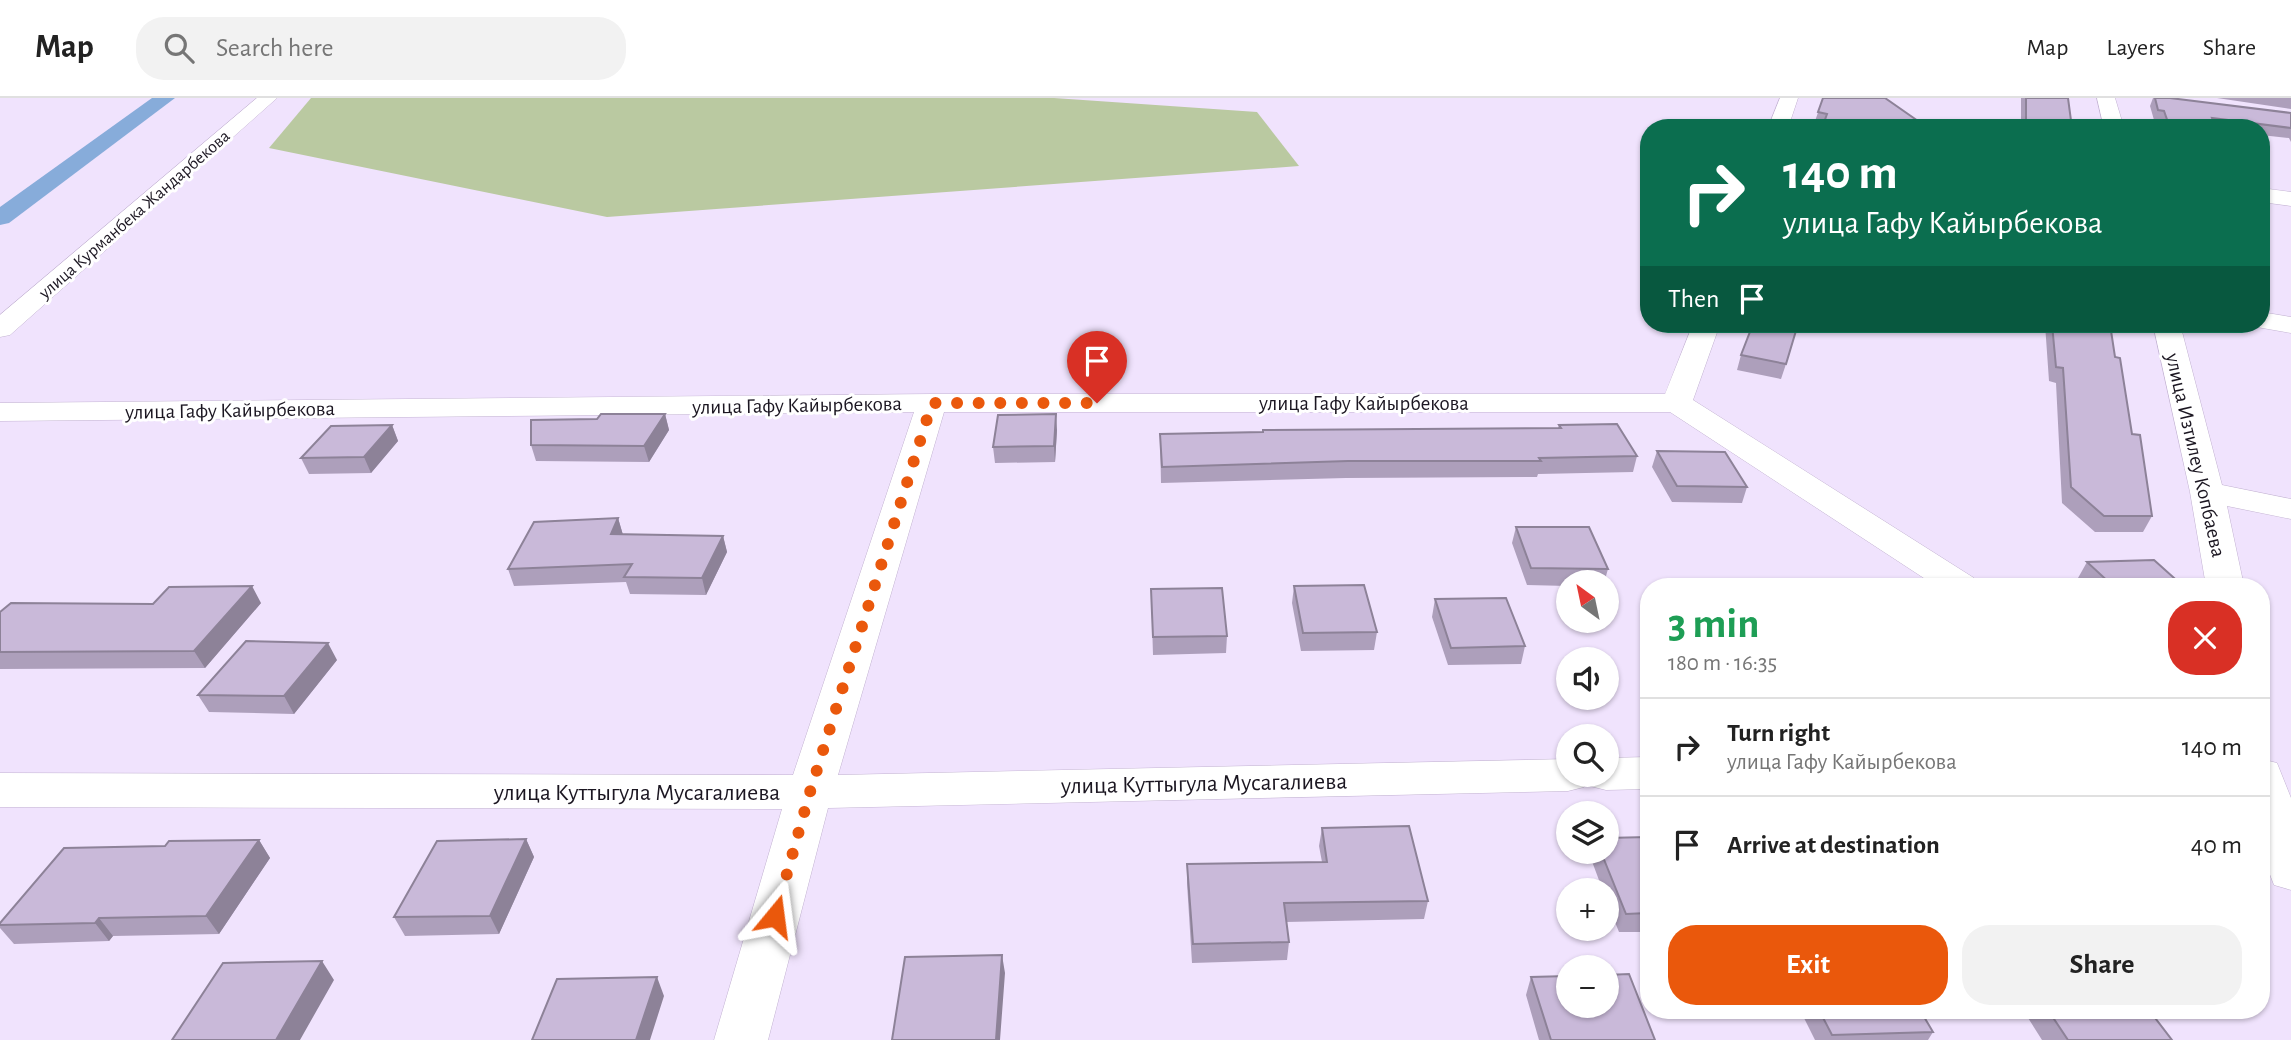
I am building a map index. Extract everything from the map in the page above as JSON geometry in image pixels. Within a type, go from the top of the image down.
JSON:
[{"type":"street","name":"улица Курманбека Жандарбекова","points":[[0,329],[268,98]]},
{"type":"street","points":[[1781,119],[1789,98]]},
{"type":"street","points":[[2106,98],[2112,119]]},
{"type":"street","points":[[2270,196],[2291,199]]},
{"type":"street","points":[[2270,322],[2291,325]]},
{"type":"street","points":[[1703,333],[1677,403],[1949,578]]},
{"type":"street","name":"улица Изтилеу Копбаева","points":[[2168,333],[2207,492],[2223,578]]},
{"type":"street","points":[[741,1040],[810,792],[932,403]]},
{"type":"street","name":"улица Гафу Кайырбекова","points":[[0,412],[932,403],[1677,403]]},
{"type":"street","points":[[2207,492],[2291,509]]},
{"type":"street","points":[[1619,774],[1640,773]]},
{"type":"street","name":"улица Куттыгула Мусагалиева","points":[[0,790],[810,792],[1556,775]]},
{"type":"street","points":[[2270,793],[2291,871]]},
{"type":"green space","points":[[311,98],[1054,98],[1257,112],[1299,166],[607,217],[269,148]]},
{"type":"building","points":[[1823,98],[1885,98],[1915,119],[1825,119],[1827,114],[1818,112]]},
{"type":"building","points":[[2026,98],[2068,98],[2071,119],[2026,119]]},
{"type":"building","points":[[2155,98],[2291,113],[2291,128],[2270,125],[2270,119],[2167,119],[2164,111],[2158,110]]},
{"type":"building","points":[[1750,333],[1795,333],[1786,364],[1741,355]]},
{"type":"building","points":[[2053,333],[2111,333],[2115,357],[2120,358],[2132,434],[2140,435],[2152,516],[2104,516],[2071,487],[2063,368],[2056,367]]},
{"type":"building","points":[[601,414],[665,414],[644,446],[531,445],[531,420],[597,419]]},
{"type":"building","points":[[1056,414],[1054,446],[993,447],[998,415]]},
{"type":"building","points":[[1617,424],[1637,456],[1539,458],[1541,461],[1348,461],[1162,467],[1160,434],[1263,430],[1561,428],[1559,425]]},
{"type":"building","points":[[392,425],[364,457],[301,458],[331,426]]},
{"type":"building","points":[[1657,451],[1725,452],[1747,487],[1677,486]]},
{"type":"building","points":[[618,518],[611,534],[723,536],[702,578],[624,577],[632,564],[508,569],[534,522]]},
{"type":"building","points":[[1516,527],[1589,527],[1608,569],[1531,568]]},
{"type":"building","points":[[2154,560],[2174,578],[2104,578],[2087,562]]},
{"type":"building","points":[[1364,585],[1377,632],[1303,633],[1294,586]]},
{"type":"building","points":[[252,586],[194,651],[0,652],[0,612],[11,603],[153,604],[169,587]]},
{"type":"building","points":[[1222,588],[1227,636],[1153,637],[1151,589]]},
{"type":"building","points":[[1506,598],[1525,646],[1451,648],[1435,599]]},
{"type":"building","points":[[246,641],[328,643],[284,696],[198,695]]},
{"type":"building","points":[[1409,826],[1428,901],[1284,903],[1289,942],[1193,944],[1187,864],[1327,862],[1322,828]]},
{"type":"building","points":[[1640,837],[1640,913],[1626,914],[1619,897],[1619,878],[1611,878],[1606,864],[1619,864],[1619,838]]},
{"type":"building","points":[[526,839],[490,916],[394,917],[437,841]]},
{"type":"building","points":[[259,840],[206,916],[99,918],[95,923],[0,925],[64,848],[165,846],[169,841]]},
{"type":"building","points":[[1002,955],[996,1040],[892,1040],[905,957]]},
{"type":"building","points":[[322,961],[276,1040],[172,1040],[223,963]]},
{"type":"building","points":[[1619,974],[1629,974],[1640,1002],[1640,1019],[1647,1019],[1655,1040],[1551,1040],[1531,977],[1556,976],[1556,1018],[1619,1018]]},
{"type":"building","points":[[657,977],[636,1040],[532,1040],[557,979]]},
{"type":"building","points":[[1824,1019],[1925,1019],[1933,1032],[1832,1035]]},
{"type":"building","points":[[2054,1019],[2156,1019],[2172,1040],[2068,1040]]},
{"type":"waterway","points":[[0,218],[165,98]]},
{"type":"route","points":[[775,916],[810,792],[932,403],[1097,403]]}]
